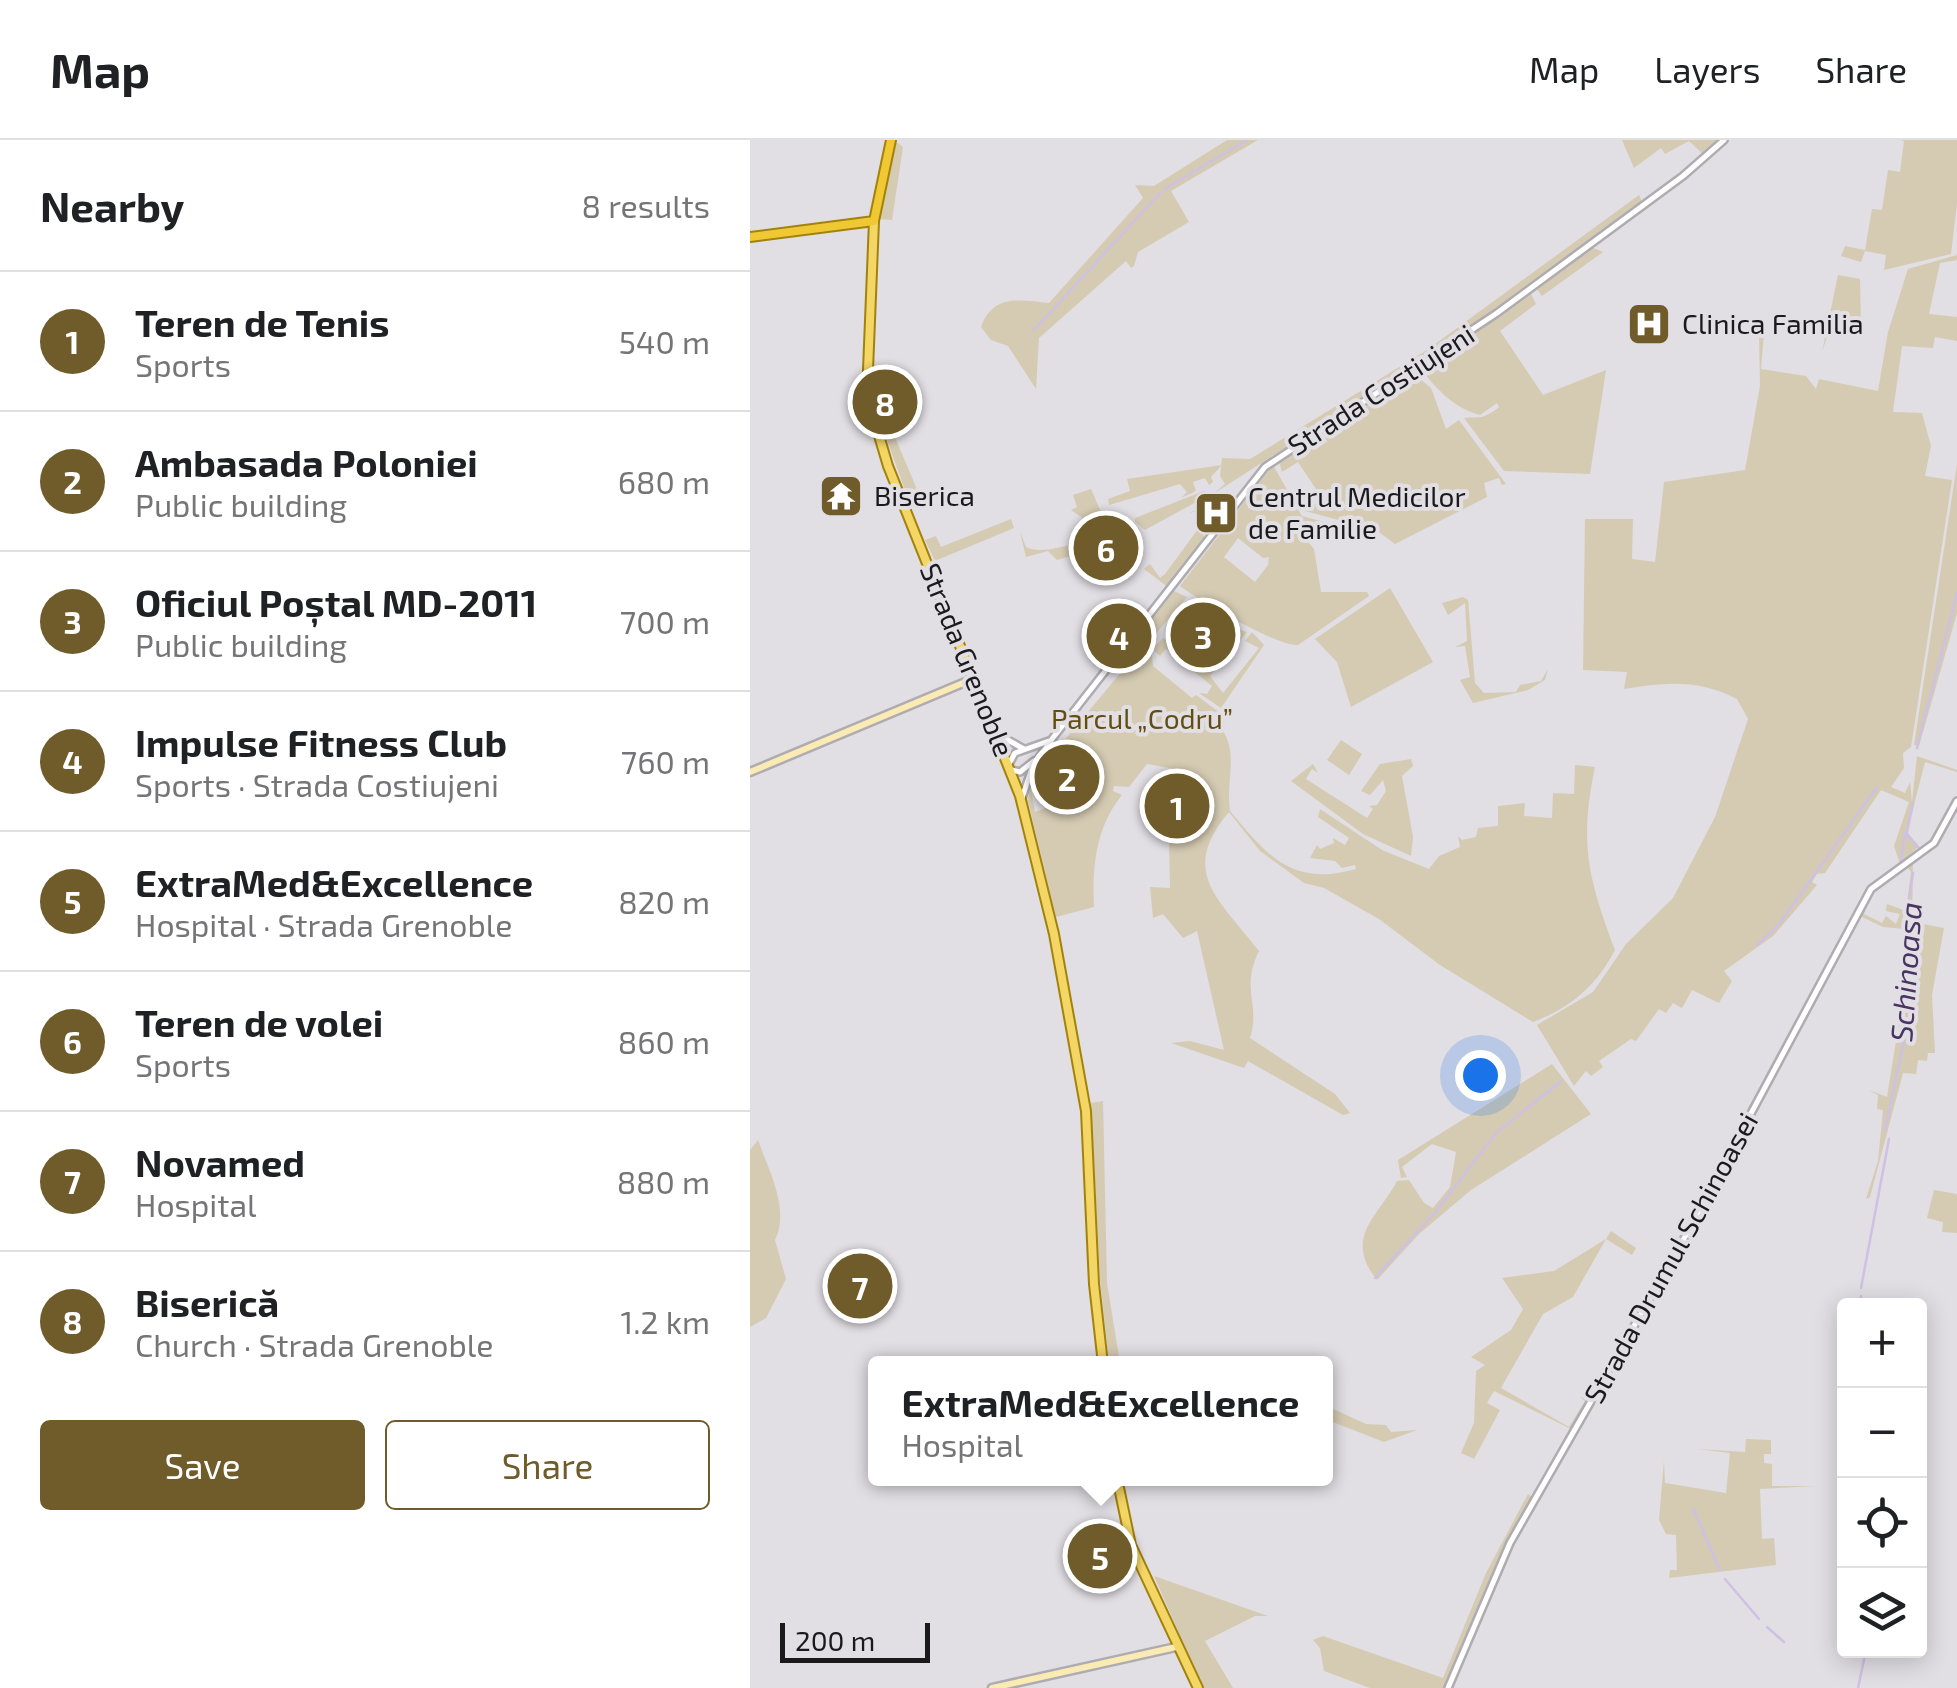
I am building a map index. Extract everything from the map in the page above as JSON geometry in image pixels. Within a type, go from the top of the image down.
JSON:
[{"type":"highway","name":"Strada Grenoble","points":[[874,220],[891,140]]},
{"type":"highway","points":[[750,237],[874,220]]},
{"type":"main road","name":"Strada Grenoble","points":[[874,220],[865,353],[870,410],[888,466],[999,735],[1022,802],[1054,934],[1086,1111],[1094,1284],[1102,1356]]},
{"type":"main road","points":[[750,772],[976,678]]},
{"type":"main road","points":[[1118,1486],[1124,1525],[1176,1648],[1198,1688]]},
{"type":"main road","points":[[992,1688],[1176,1648]]},
{"type":"street","name":"Strada Costiujeni","points":[[1022,802],[1030,772],[1052,739],[1268,465],[1497,313],[1687,173],[1724,140]]},
{"type":"street","points":[[999,735],[1014,746],[1030,750],[1032,762]]},
{"type":"street","name":"Strada Costiujeni","points":[[1011,766],[1016,753],[1052,739]]},
{"type":"street","points":[[1011,766],[1020,772],[1040,756]]},
{"type":"street","name":"Strada Drumul Schinoasei","points":[[1448,1688],[1510,1543],[1686,1235],[1864,901],[1874,885],[1940,836],[1957,801]]},
{"type":"green space","points":[[1227,140],[1258,140],[1171,191],[1189,222],[1138,252],[1131,268],[1126,261],[1039,338],[1036,389],[1008,346],[991,340],[981,327],[986,316],[1008,302],[1049,303],[1143,198],[1135,185],[1154,186]]},
{"type":"green space","points":[[1622,140],[1720,140],[1705,156],[1689,141],[1665,154],[1661,148],[1634,168]]},
{"type":"green space","points":[[1900,140],[1957,140],[1957,204],[1951,254],[1884,270],[1886,255],[1865,251],[1861,262],[1841,256],[1845,246],[1865,250],[1872,209],[1882,210],[1888,170],[1900,172],[1904,141]]},
{"type":"green space","points":[[895,141],[903,147],[892,220],[879,219]]},
{"type":"green space","points":[[1639,195],[1642,202],[1465,333],[1213,494],[1225,484],[1220,476],[1222,458],[1250,459],[1427,350]]},
{"type":"green space","points":[[1591,247],[1603,252],[1542,296],[1536,288]]},
{"type":"green space","points":[[1957,255],[1957,260],[1940,263],[1929,314],[1957,317],[1957,341],[1935,337],[1933,348],[1902,346],[1893,412],[1922,413],[1931,446],[1925,476],[1952,480],[1911,747],[1903,753],[1904,768],[1891,787],[1905,793],[1910,782],[1912,802],[1917,756],[1957,772],[1925,762],[1907,832],[1918,847],[1900,864],[1894,846],[1909,802],[1881,790],[1825,873],[1817,874],[1812,882],[1817,885],[1773,936],[1724,971],[1732,981],[1719,1003],[1692,990],[1682,1008],[1673,1003],[1666,1013],[1659,1009],[1636,1041],[1631,1039],[1599,1061],[1603,1067],[1591,1076],[1586,1071],[1574,1086],[1537,1025],[1593,992],[1626,944],[1673,898],[1715,817],[1748,719],[1737,699],[1709,688],[1668,684],[1624,689],[1627,672],[1583,670],[1585,519],[1633,519],[1632,559],[1655,562],[1664,482],[1745,470],[1760,386],[1759,333],[1764,333],[1761,369],[1806,376],[1816,389],[1819,379],[1878,391],[1888,332],[1908,269]]},
{"type":"green space","points":[[1838,275],[1860,279],[1861,325],[1832,322],[1822,352]]},
{"type":"green space","points":[[1530,292],[1536,304],[1500,331],[1543,395],[1606,370],[1590,474],[1504,471],[1464,418],[1488,414],[1499,407],[1497,403],[1480,415],[1471,412],[1448,398],[1422,371]]},
{"type":"green space","points":[[1414,374],[1431,388],[1446,429],[1459,420],[1506,484],[1502,485],[1499,478],[1484,483],[1487,497],[1395,544],[1376,530],[1305,511],[1298,500],[1308,510],[1322,498],[1298,462],[1282,472],[1279,461],[1317,436],[1328,443],[1322,433]]},
{"type":"green space","points":[[884,411],[921,499],[910,504],[877,412]]},
{"type":"green space","points":[[1957,464],[1957,613],[1919,746],[1914,745]]},
{"type":"green space","points":[[1222,465],[1211,477],[1213,482],[1209,485],[1205,478],[1193,482],[1196,491],[1181,498],[1187,492],[1180,484],[1109,505],[1108,499],[1130,491],[1127,479]]},
{"type":"green space","points":[[1273,465],[1302,516],[1376,536],[1376,540],[1367,539],[1368,535],[1308,522],[1305,538],[1314,549],[1321,592],[1367,592],[1369,596],[1298,645],[1257,631],[1180,586]],"holes":[[[1238,538],[1263,558],[1269,557],[1268,565],[1255,582],[1224,557]]]},
{"type":"green space","points":[[1091,489],[1101,512],[1106,510],[1110,520],[1103,527],[1101,513],[1084,519],[1071,510],[1077,507],[1073,495]]},
{"type":"green space","points":[[1204,491],[1209,495],[1145,530],[1135,522],[1135,518]]},
{"type":"green space","points":[[1199,508],[1215,519],[1203,535],[1205,541],[1168,587],[1144,569],[1150,564],[1160,578],[1165,574],[1201,525],[1204,516],[1196,511],[1190,513]]},
{"type":"green space","points":[[1011,519],[1014,528],[935,561],[925,540],[936,536],[941,547]]},
{"type":"green space","points":[[1020,532],[1026,547],[1035,550],[1120,536],[1103,552],[1101,547],[1057,560],[1048,551],[1026,557]]},
{"type":"green space","points":[[1390,588],[1433,662],[1351,707],[1337,662],[1315,639]]},
{"type":"green space","points":[[1174,591],[1187,597],[1146,645],[1137,639]]},
{"type":"green space","points":[[1463,597],[1468,600],[1475,683],[1484,693],[1516,692],[1520,685],[1541,681],[1548,669],[1545,680],[1528,690],[1473,703],[1460,680],[1470,677],[1465,646],[1455,647],[1467,641],[1465,603],[1448,615],[1442,603]]},
{"type":"green space","points":[[1235,628],[1247,632],[1210,676],[1223,693],[1259,648],[1245,641],[1252,632],[1264,645],[1221,708],[1199,693],[1207,694],[1212,686],[1166,649],[1160,656],[1152,649],[1163,638],[1180,651],[1187,642],[1204,663],[1212,654],[1217,656]]},
{"type":"green space","name":"Parcul „Codru”","points":[[1143,646],[1152,655],[1153,666],[1192,698],[1196,695],[1219,712],[1218,724],[1231,755],[1230,811],[1270,854],[1298,871],[1334,874],[1356,869],[1355,865],[1342,868],[1335,861],[1310,858],[1317,845],[1320,849],[1334,843],[1333,838],[1345,845],[1349,838],[1318,817],[1320,809],[1382,850],[1429,869],[1439,856],[1460,847],[1458,836],[1462,840],[1476,837],[1478,828],[1498,826],[1498,806],[1525,803],[1524,816],[1552,818],[1553,793],[1574,794],[1575,765],[1595,767],[1588,818],[1589,860],[1598,902],[1615,950],[1600,974],[1571,1002],[1533,1022],[1440,965],[1379,919],[1324,888],[1304,883],[1260,851],[1229,812],[1214,833],[1206,869],[1218,900],[1259,951],[1251,976],[1250,1038],[1335,1094],[1350,1113],[1343,1115],[1248,1061],[1244,1068],[1171,1043],[1190,1041],[1224,1050],[1197,931],[1183,938],[1163,914],[1153,918],[1150,887],[1170,888],[1169,837],[1177,822],[1165,816],[1177,791],[1189,797],[1184,809],[1201,781],[1186,771],[1147,764],[1129,787],[1114,786],[1113,791],[1122,795],[1101,834],[1094,907],[1056,917],[1028,801],[1030,784],[1035,812],[1061,802],[1092,773],[1062,743]]},
{"type":"green space","points":[[1341,740],[1362,754],[1349,775],[1327,760]]},
{"type":"green space","points":[[1411,759],[1413,766],[1402,776],[1413,837],[1411,856],[1363,834],[1291,781],[1313,764],[1318,773],[1312,769],[1306,779],[1367,818],[1373,809],[1369,806],[1377,805],[1386,791],[1383,780],[1370,795],[1361,791],[1380,764]]},
{"type":"green space","points":[[1913,862],[1912,922],[1944,928],[1932,995],[1935,1053],[1928,1053],[1927,1061],[1918,1060],[1916,1074],[1903,1073],[1870,1197],[1866,1199],[1878,1161],[1883,1110],[1877,1109],[1878,1095],[1869,1090],[1887,1097],[1903,998],[1905,929],[1883,927],[1860,916],[1867,904],[1864,914],[1882,923],[1886,916],[1896,924],[1900,914],[1886,911],[1887,904],[1906,911],[1911,872],[1907,867]]},
{"type":"green space","points":[[1552,1064],[1591,1114],[1471,1190],[1419,1234],[1377,1280],[1363,1251],[1363,1239],[1373,1217],[1397,1181],[1409,1180],[1424,1203],[1433,1208],[1450,1187],[1456,1152],[1432,1144],[1402,1167],[1407,1177],[1401,1178],[1398,1160]]},
{"type":"green space","points":[[1103,1101],[1107,1283],[1119,1356],[1108,1356],[1091,1103]]},
{"type":"green space","points":[[758,1140],[779,1203],[775,1240],[786,1279],[766,1318],[750,1327],[750,1150]]},
{"type":"green space","points":[[1934,1190],[1957,1194],[1957,1233],[1942,1232],[1943,1222],[1927,1218]]},
{"type":"green space","points":[[1611,1231],[1636,1248],[1632,1255],[1606,1239]]},
{"type":"green space","points":[[1606,1239],[1573,1297],[1543,1314],[1501,1388],[1569,1427],[1585,1401],[1580,1397],[1587,1399],[1573,1429],[1494,1391],[1487,1403],[1500,1410],[1474,1459],[1461,1453],[1474,1423],[1476,1371],[1485,1365],[1471,1357],[1511,1330],[1523,1309],[1502,1278],[1554,1271]]},
{"type":"green space","points":[[1333,1409],[1366,1424],[1386,1425],[1391,1432],[1417,1430],[1384,1442],[1333,1422]]},
{"type":"green space","points":[[1746,1439],[1771,1440],[1771,1454],[1764,1454],[1764,1463],[1772,1464],[1772,1486],[1816,1486],[1760,1489],[1762,1539],[1774,1538],[1776,1565],[1669,1578],[1670,1570],[1677,1570],[1676,1535],[1666,1534],[1659,1520],[1664,1461],[1665,1483],[1726,1493],[1730,1453],[1697,1449],[1745,1452]]},
{"type":"green space","points":[[1528,1494],[1533,1498],[1505,1549],[1446,1688],[1370,1688],[1324,1671],[1320,1648],[1313,1640],[1323,1636],[1443,1678],[1486,1573]]},
{"type":"green space","points":[[1154,1576],[1268,1616],[1255,1616],[1205,1641],[1233,1688],[1203,1688]]},
{"type":"waterway","points":[[1165,189],[1247,140]]},
{"type":"waterway","points":[[1033,331],[1161,192]]},
{"type":"waterway","name":"Schinoasa","points":[[1917,748],[1957,593]]},
{"type":"waterway","points":[[1757,945],[1779,924],[1877,787]]},
{"type":"waterway","name":"Schinoasa","points":[[1906,837],[1913,803]]},
{"type":"waterway","points":[[1901,862],[1905,833]]},
{"type":"waterway","points":[[1907,834],[1919,848]]},
{"type":"waterway","name":"Schinoasa","points":[[1885,1130],[1909,1017],[1907,913],[1913,873]]},
{"type":"waterway","points":[[1375,1278],[1437,1210],[1496,1133],[1561,1081]]},
{"type":"waterway","name":"Schinoasa","points":[[1861,1288],[1889,1139]]},
{"type":"waterway","points":[[1693,1509],[1720,1570]]},
{"type":"waterway","points":[[1725,1579],[1759,1619]]},
{"type":"waterway","points":[[1767,1627],[1784,1642]]},
{"type":"waterway","name":"Schinoasa","points":[[1858,1688],[1864,1658]]},
{"type":"place","name":"Clinica Familia","points":[[1649,324]]},
{"type":"place","name":"Biserică","points":[[885,402]]},
{"type":"place","name":"Biserica","points":[[841,496]]},
{"type":"place","name":"Centrul Medicilor de Familie","points":[[1216,513]]},
{"type":"place","name":"Teren de volei","points":[[1106,548]]},
{"type":"place","name":"Oficiul Poștal MD-2011","points":[[1203,635]]},
{"type":"place","name":"Impulse Fitness Club","points":[[1119,636]]},
{"type":"place","name":"Ambasada Poloniei","points":[[1067,777]]},
{"type":"place","name":"Teren de Tenis","points":[[1177,806]]},
{"type":"place","name":"Novamed","points":[[860,1286]]},
{"type":"place","name":"ExtraMed&Excellence","points":[[1100,1556]]}]
